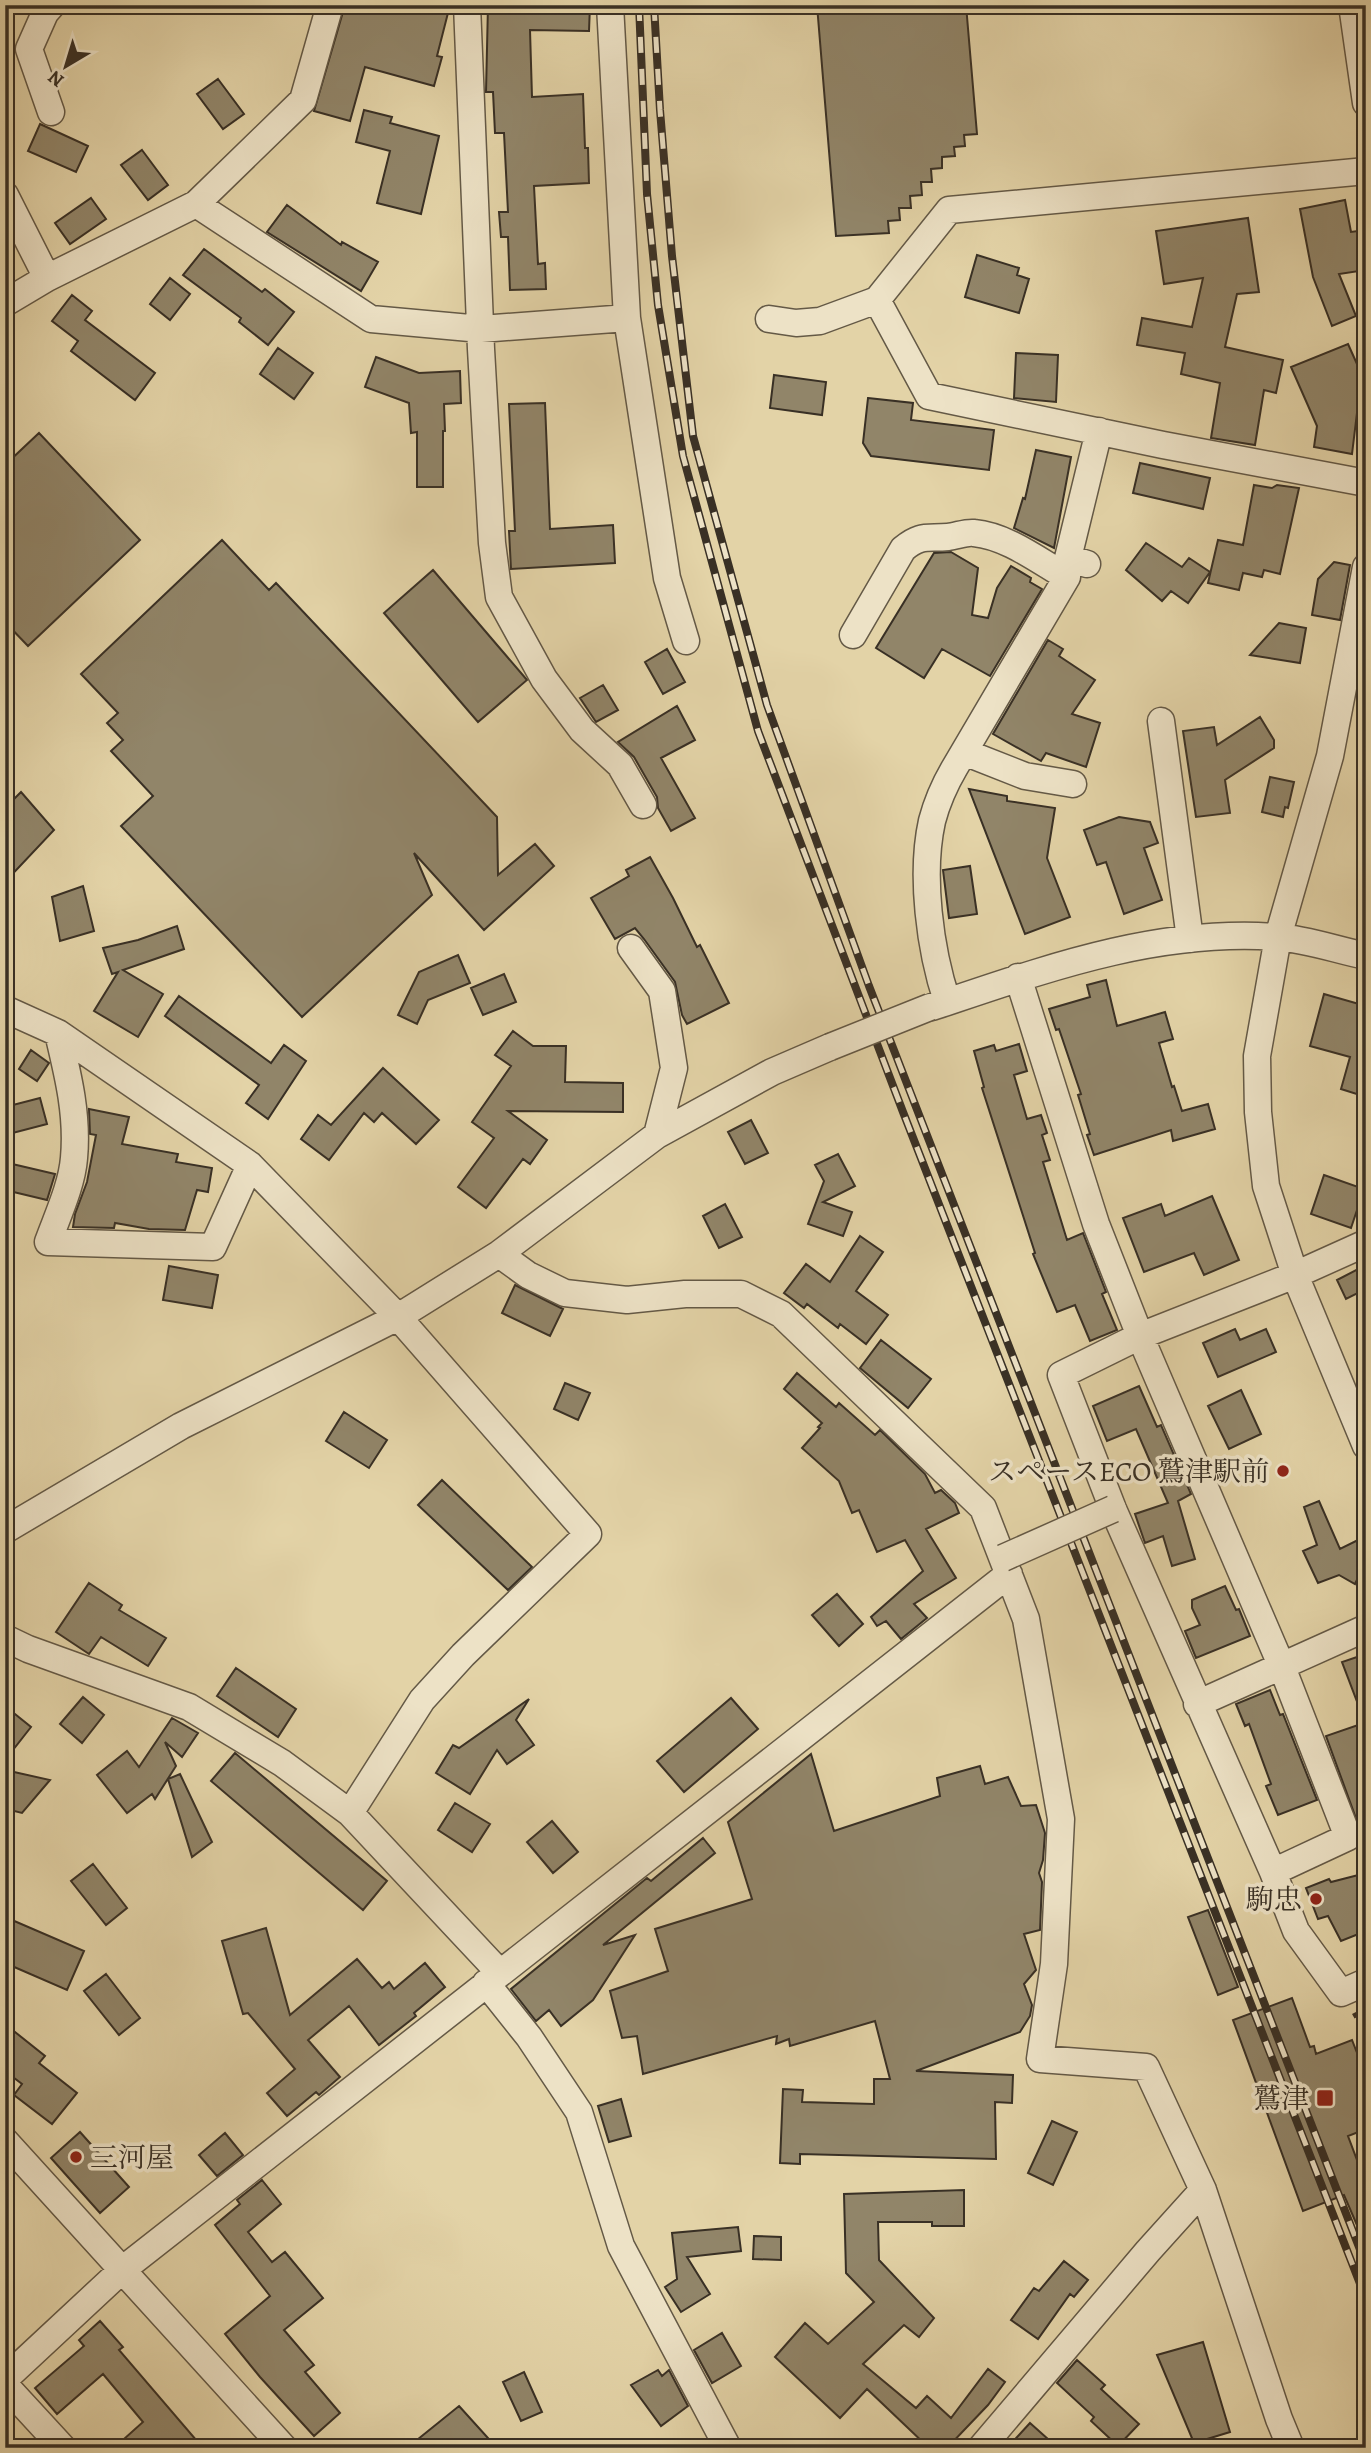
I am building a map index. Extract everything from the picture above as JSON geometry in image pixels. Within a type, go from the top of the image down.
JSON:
[{"type":"street","points":[[51,112],[29,49],[45,13],[52,5]]},
{"type":"street","points":[[5,303],[47,278],[196,204],[303,100],[330,5]]},
{"type":"street","points":[[467,5],[492,543],[499,597],[544,679],[582,730],[620,765],[643,806]]},
{"type":"street","points":[[610,5],[627,318],[667,578],[686,641]]},
{"type":"street","points":[[1352,5],[1366,103]]},
{"type":"street","points":[[769,319],[796,323],[820,321],[877,300],[949,210],[1366,171]]},
{"type":"street","points":[[5,195],[47,278]]},
{"type":"street","points":[[196,204],[371,319],[481,329],[627,318]]},
{"type":"street","points":[[877,300],[929,396],[1366,483]]},
{"type":"street","points":[[1087,564],[1068,558],[1099,431]]},
{"type":"street","points":[[853,635],[903,549],[914,540],[927,536],[945,538],[971,533],[985,534],[1019,549],[1067,577],[964,752],[939,801],[928,848],[929,900],[940,979],[939,1004]]},
{"type":"street","points":[[1366,567],[1330,756],[1278,937],[1257,1056],[1258,1112],[1266,1185],[1295,1275],[1366,1446]]},
{"type":"street","points":[[1161,722],[1190,939]]},
{"type":"street","points":[[964,752],[1025,776],[1073,784]]},
{"type":"street","points":[[5,1530],[181,1426],[398,1317],[499,1254],[657,1135],[772,1072],[830,1046],[1017,977],[1142,945],[1190,939],[1278,937],[1366,956]]},
{"type":"street","points":[[631,948],[662,991],[674,1068],[657,1135]]},
{"type":"street","points":[[1017,977],[1096,1224],[1140,1336],[1282,1667],[1348,1837],[1273,1872]]},
{"type":"street","points":[[5,1009],[58,1033],[250,1166],[398,1317],[588,1534],[463,1655],[422,1700],[350,1813]]},
{"type":"street","points":[[58,1033],[74,1101],[75,1160],[48,1242],[213,1247],[250,1166]]},
{"type":"street","points":[[1366,1243],[1295,1275],[1140,1336],[1061,1375],[1113,1509],[1273,1872],[1296,1931],[1341,1993],[1366,1982]]},
{"type":"street","points":[[499,1254],[528,1275],[565,1293],[627,1300],[685,1294],[741,1294],[781,1314],[983,1508],[1026,1619],[1062,1819],[1054,1964],[1040,2059],[1146,2067],[1203,2190],[1291,2448]]},
{"type":"street","points":[[5,2379],[122,2270],[1006,1566],[1113,1509]]},
{"type":"street","points":[[1197,1704],[1366,1628]]},
{"type":"street","points":[[5,1638],[28,1649],[189,1707],[282,1763],[350,1813],[492,1978],[579,2112],[621,2246],[728,2448]]},
{"type":"street","points":[[5,2141],[284,2448]]},
{"type":"street","points":[[981,2448],[1203,2190]]},
{"type":"street","points":[[5,2385],[63,2448]]},
{"type":"building","points":[[345,5],[450,5],[437,56],[442,57],[434,86],[365,67],[350,121],[314,111]]},
{"type":"building","points":[[488,5],[590,5],[589,31],[530,30],[532,97],[583,94],[585,148],[588,148],[589,183],[534,186],[538,264],[545,263],[546,289],[510,290],[508,237],[501,237],[499,212],[508,212],[504,133],[495,133],[493,92],[486,92]]},
{"type":"building","points":[[817,5],[966,5],[977,134],[964,135],[965,146],[954,147],[955,156],[942,157],[942,168],[931,169],[932,182],[921,182],[922,195],[910,196],[911,208],[899,208],[900,220],[888,221],[889,233],[836,236]]},
{"type":"building","points":[[218,79],[244,114],[223,129],[197,94]]},
{"type":"building","points":[[364,110],[392,117],[390,123],[439,136],[421,214],[377,203],[390,151],[356,142]]},
{"type":"building","points":[[40,124],[88,146],[76,172],[28,151]]},
{"type":"building","points":[[142,150],[168,185],[148,200],[121,165]]},
{"type":"building","points":[[91,198],[106,219],[70,244],[55,223]]},
{"type":"building","points":[[1345,200],[1351,232],[1366,230],[1366,270],[1339,274],[1356,316],[1332,326],[1313,277],[1300,209]]},
{"type":"building","points":[[287,205],[341,245],[342,242],[378,262],[361,291],[267,232]]},
{"type":"building","points":[[1248,218],[1259,292],[1237,294],[1225,347],[1283,360],[1276,393],[1264,390],[1255,445],[1211,438],[1220,383],[1181,374],[1185,353],[1137,345],[1142,318],[1192,327],[1203,278],[1164,284],[1156,231]]},
{"type":"building","points":[[204,249],[262,292],[265,289],[294,312],[268,345],[239,322],[241,318],[183,275]]},
{"type":"building","points":[[977,255],[1019,268],[1017,275],[1029,279],[1019,313],[965,297]]},
{"type":"building","points":[[170,278],[190,294],[170,320],[150,304]]},
{"type":"building","points":[[72,295],[92,311],[85,320],[155,373],[135,400],[71,351],[78,341],[52,321]]},
{"type":"building","points":[[1348,344],[1366,384],[1360,388],[1352,454],[1314,447],[1317,426],[1291,367]]},
{"type":"building","points":[[278,348],[313,373],[294,399],[260,374]]},
{"type":"building","points":[[1016,353],[1058,355],[1056,402],[1014,398]]},
{"type":"building","points":[[376,357],[419,373],[460,371],[461,403],[444,404],[443,487],[417,487],[417,432],[411,433],[409,403],[365,387]]},
{"type":"building","points":[[774,375],[826,382],[822,415],[770,408]]},
{"type":"building","points":[[868,398],[913,403],[911,420],[994,430],[989,470],[871,456],[863,443]]},
{"type":"building","points":[[545,403],[550,529],[613,525],[615,563],[511,569],[509,531],[515,531],[509,404]]},
{"type":"building","points":[[39,433],[140,540],[28,646],[5,622],[5,465]]},
{"type":"building","points":[[1036,450],[1071,457],[1054,548],[1014,528],[1023,498],[1025,499]]},
{"type":"building","points":[[1140,463],[1210,478],[1203,509],[1133,493]]},
{"type":"building","points":[[1254,485],[1299,488],[1280,574],[1264,570],[1262,577],[1243,573],[1239,590],[1208,583],[1218,540],[1243,545]]},
{"type":"building","points":[[222,540],[269,590],[276,583],[497,817],[498,875],[535,844],[554,866],[484,930],[414,853],[432,895],[302,1017],[121,826],[153,796],[111,751],[123,740],[107,723],[118,713],[81,674]]},
{"type":"building","points":[[1146,543],[1182,567],[1189,558],[1210,572],[1188,603],[1171,591],[1162,601],[1126,570]]},
{"type":"building","points":[[951,552],[978,568],[972,615],[988,618],[997,588],[1011,566],[1031,578],[1030,582],[1042,589],[990,676],[942,649],[924,678],[876,648],[934,553]]},
{"type":"building","points":[[1334,562],[1350,565],[1340,620],[1312,615],[1318,579]]},
{"type":"building","points":[[433,570],[527,680],[478,722],[384,613]]},
{"type":"building","points":[[1279,623],[1306,628],[1300,663],[1250,655]]},
{"type":"building","points":[[1048,640],[1063,649],[1059,656],[1095,680],[1072,714],[1100,723],[1086,767],[1046,753],[1041,761],[993,734]]},
{"type":"building","points":[[667,649],[685,682],[663,694],[645,662]]},
{"type":"building","points":[[603,685],[618,710],[596,722],[580,698]]},
{"type":"building","points":[[677,706],[695,740],[661,758],[695,818],[671,831],[658,808],[657,797],[634,757],[618,742]]},
{"type":"building","points":[[1260,717],[1274,740],[1274,748],[1225,780],[1230,813],[1196,817],[1183,731],[1214,727],[1217,745]]},
{"type":"building","points":[[1270,777],[1294,782],[1283,817],[1262,812]]},
{"type":"building","points":[[969,789],[1007,796],[1007,801],[1055,808],[1047,858],[1070,917],[1025,934]]},
{"type":"building","points":[[21,792],[54,830],[5,882],[5,808]]},
{"type":"building","points":[[1119,817],[1150,822],[1158,843],[1144,848],[1162,900],[1124,914],[1106,862],[1097,865],[1084,830]]},
{"type":"building","points":[[650,857],[729,1003],[687,1024],[682,1015],[675,982],[644,939],[635,928],[615,939],[591,898],[629,876],[626,870]]},
{"type":"building","points":[[970,866],[977,914],[949,918],[943,870]]},
{"type":"building","points":[[83,886],[94,931],[60,941],[52,897]]},
{"type":"building","points":[[177,926],[184,949],[123,970],[163,994],[138,1037],[94,1011],[118,972],[112,974],[103,948],[138,940]]},
{"type":"building","points":[[458,955],[470,983],[428,1000],[417,1024],[398,1015],[419,972]]},
{"type":"building","points":[[504,974],[516,1002],[483,1015],[471,988]]},
{"type":"building","points":[[1106,980],[1117,1026],[1165,1012],[1173,1039],[1159,1043],[1182,1111],[1208,1104],[1215,1129],[1173,1141],[1171,1130],[1094,1155],[1078,1095],[1081,1094],[1059,1029],[1056,1030],[1049,1009],[1090,997],[1087,985]]},
{"type":"building","points":[[1324,994],[1366,1006],[1366,1097],[1341,1089],[1350,1057],[1310,1046]]},
{"type":"building","points":[[179,996],[271,1063],[284,1045],[306,1061],[268,1119],[246,1103],[259,1085],[165,1016]]},
{"type":"building","points":[[513,1031],[533,1046],[566,1046],[565,1082],[623,1083],[623,1112],[508,1111],[547,1140],[530,1164],[523,1159],[486,1208],[458,1187],[494,1138],[472,1122],[511,1066],[495,1055]]},
{"type":"building","points":[[1019,1044],[1027,1071],[1014,1075],[1027,1119],[1041,1115],[1047,1133],[1042,1135],[1050,1160],[1043,1162],[1067,1240],[1083,1233],[1106,1292],[1102,1294],[1117,1330],[1090,1341],[1075,1305],[1057,1312],[1033,1254],[1035,1253],[982,1088],[984,1087],[974,1051],[994,1045],[996,1051]]},
{"type":"building","points":[[31,1050],[49,1063],[37,1081],[19,1069]]},
{"type":"building","points":[[383,1068],[439,1120],[416,1144],[382,1113],[374,1122],[364,1113],[329,1160],[301,1139],[318,1115],[331,1125]]},
{"type":"building","points":[[40,1098],[47,1124],[5,1135],[5,1107]]},
{"type":"building","points":[[89,1109],[129,1117],[122,1144],[178,1154],[176,1162],[212,1168],[208,1192],[197,1190],[185,1230],[149,1229],[115,1223],[114,1228],[73,1227],[87,1182],[96,1135],[90,1134]]},
{"type":"building","points":[[751,1120],[768,1153],[745,1164],[728,1132]]},
{"type":"building","points":[[838,1154],[855,1186],[823,1202],[852,1212],[843,1236],[808,1224],[824,1181],[815,1165]]},
{"type":"building","points":[[8,1163],[55,1174],[47,1200],[5,1190]]},
{"type":"building","points":[[1324,1175],[1364,1189],[1351,1228],[1311,1214]]},
{"type":"building","points":[[1212,1196],[1239,1260],[1204,1275],[1194,1253],[1144,1272],[1123,1218],[1161,1204],[1165,1216]]},
{"type":"building","points":[[725,1204],[742,1237],[719,1248],[703,1216]]},
{"type":"building","points":[[860,1236],[883,1252],[856,1291],[888,1315],[866,1344],[840,1324],[838,1328],[807,1304],[804,1308],[784,1293],[806,1264],[830,1282]]},
{"type":"building","points":[[1366,1265],[1366,1289],[1346,1299],[1337,1280]]},
{"type":"building","points":[[169,1266],[218,1275],[212,1308],[163,1300]]},
{"type":"building","points":[[515,1285],[563,1309],[550,1336],[502,1313]]},
{"type":"building","points":[[1235,1329],[1240,1340],[1266,1329],[1276,1352],[1218,1377],[1203,1343]]},
{"type":"building","points":[[881,1340],[931,1379],[908,1408],[860,1368]]},
{"type":"building","points":[[797,1373],[836,1407],[839,1403],[875,1435],[880,1430],[925,1474],[935,1493],[941,1490],[955,1503],[959,1513],[926,1529],[956,1578],[914,1604],[927,1618],[901,1639],[886,1621],[877,1626],[871,1617],[923,1571],[905,1540],[877,1552],[859,1510],[852,1513],[839,1481],[802,1448],[822,1423],[784,1389]]},
{"type":"building","points":[[565,1383],[590,1393],[578,1420],[554,1409]]},
{"type":"building","points":[[1139,1386],[1157,1427],[1161,1425],[1191,1494],[1178,1501],[1195,1559],[1172,1566],[1163,1536],[1145,1543],[1135,1514],[1168,1503],[1136,1429],[1107,1441],[1093,1406]]},
{"type":"building","points":[[1241,1390],[1261,1434],[1229,1449],[1208,1406]]},
{"type":"building","points":[[344,1412],[387,1440],[369,1468],[326,1441]]},
{"type":"building","points":[[442,1480],[532,1567],[508,1590],[418,1505]]},
{"type":"building","points":[[1319,1501],[1340,1549],[1358,1540],[1364,1565],[1355,1584],[1339,1575],[1318,1583],[1303,1551],[1317,1545],[1304,1507]]},
{"type":"building","points":[[89,1583],[122,1605],[119,1610],[166,1638],[148,1666],[101,1637],[89,1654],[56,1632]]},
{"type":"building","points":[[1225,1586],[1236,1610],[1239,1609],[1250,1636],[1196,1658],[1185,1631],[1200,1625],[1192,1608],[1192,1600]]},
{"type":"building","points":[[837,1594],[863,1624],[839,1646],[812,1615]]},
{"type":"building","points":[[1366,1654],[1366,1720],[1364,1720],[1342,1662]]},
{"type":"building","points":[[236,1668],[296,1709],[278,1737],[217,1696]]},
{"type":"building","points":[[1270,1690],[1280,1715],[1283,1714],[1317,1800],[1278,1815],[1266,1786],[1271,1784],[1249,1724],[1245,1726],[1236,1704]]},
{"type":"building","points":[[83,1697],[104,1715],[82,1743],[60,1724]]},
{"type":"building","points":[[731,1698],[758,1729],[684,1792],[657,1761]]},
{"type":"building","points":[[529,1699],[516,1720],[534,1745],[507,1764],[497,1750],[470,1794],[436,1773],[453,1745],[459,1748]]},
{"type":"building","points":[[5,1706],[31,1727],[5,1760]]},
{"type":"building","points":[[172,1718],[198,1733],[182,1757],[165,1742],[176,1766],[155,1799],[152,1794],[127,1813],[97,1775],[127,1751],[139,1767]]},
{"type":"building","points":[[1361,1724],[1366,1737],[1365,1843],[1326,1736]]},
{"type":"building","points":[[235,1753],[387,1881],[363,1910],[211,1781]]},
{"type":"building","points":[[811,1754],[834,1831],[940,1796],[937,1778],[980,1766],[985,1784],[1008,1777],[1021,1806],[1036,1805],[1045,1833],[1039,1873],[1042,1882],[1040,1930],[1024,1934],[1036,1970],[1024,1984],[1032,2005],[1030,2016],[1020,2032],[916,2071],[1013,2075],[1012,2103],[995,2102],[996,2159],[800,2154],[800,2164],[780,2163],[783,2089],[803,2090],[802,2102],[874,2104],[874,2079],[890,2079],[875,2021],[790,2046],[789,2039],[776,2044],[777,2036],[643,2074],[637,2036],[622,2038],[610,1991],[668,1971],[655,1929],[752,1899],[728,1822]]},
{"type":"building","points":[[14,1772],[50,1780],[22,1813],[6,1809]]},
{"type":"building","points":[[180,1774],[212,1842],[192,1857],[168,1779]]},
{"type":"building","points":[[455,1803],[490,1824],[472,1852],[438,1830]]},
{"type":"building","points":[[552,1821],[578,1852],[553,1873],[527,1842]]},
{"type":"building","points":[[703,1838],[715,1853],[603,1945],[635,1935],[593,2000],[561,2026],[549,2010],[536,2021],[511,1989],[647,1878],[651,1881]]},
{"type":"building","points":[[93,1864],[127,1908],[106,1925],[71,1881]]},
{"type":"building","points":[[1366,1873],[1366,1931],[1341,1941],[1328,1916],[1318,1919],[1306,1888],[1329,1879],[1331,1882]]},
{"type":"building","points":[[1208,1910],[1238,1987],[1218,1995],[1188,1917]]},
{"type":"building","points":[[5,1917],[84,1951],[67,1990],[5,1963]]},
{"type":"building","points":[[266,1928],[290,2015],[357,1959],[382,1988],[389,1982],[394,1989],[425,1963],[445,1987],[414,2013],[416,2016],[379,2045],[349,2006],[308,2040],[340,2077],[319,2095],[316,2092],[287,2116],[267,2093],[295,2069],[248,2013],[243,2014],[222,1941]]},
{"type":"building","points":[[106,1974],[140,2018],[119,2035],[84,1991]]},
{"type":"building","points":[[1292,1998],[1310,2047],[1314,2046],[1316,2054],[1352,2040],[1366,2076],[1366,2129],[1348,2136],[1366,2184],[1366,2246],[1344,2195],[1303,2211],[1233,2020]]},
{"type":"building","points":[[5,2024],[45,2056],[39,2063],[77,2093],[52,2124],[14,2095],[22,2084],[5,2071]]},
{"type":"building","points":[[621,2099],[631,2136],[609,2142],[598,2106]]},
{"type":"building","points":[[1052,2121],[1077,2132],[1053,2185],[1028,2173]]},
{"type":"building","points":[[80,2132],[129,2187],[100,2213],[51,2158]]},
{"type":"building","points":[[225,2133],[243,2155],[217,2176],[199,2155]]},
{"type":"building","points":[[262,2180],[281,2204],[248,2232],[272,2262],[285,2252],[323,2298],[284,2330],[314,2365],[305,2372],[340,2413],[314,2436],[225,2334],[270,2296],[215,2225],[240,2204],[237,2200]]},
{"type":"building","points":[[964,2190],[964,2226],[932,2226],[932,2222],[878,2222],[879,2260],[934,2318],[919,2337],[904,2325],[863,2364],[916,2408],[927,2396],[951,2418],[988,2369],[1005,2382],[988,2405],[947,2448],[929,2448],[867,2389],[840,2418],[775,2357],[805,2323],[828,2344],[874,2302],[846,2273],[844,2194]]},
{"type":"building","points":[[738,2227],[741,2251],[687,2257],[710,2294],[681,2312],[665,2287],[677,2279],[672,2233]]},
{"type":"building","points":[[754,2236],[781,2237],[781,2260],[753,2259]]},
{"type":"building","points":[[1064,2261],[1088,2280],[1074,2297],[1070,2294],[1038,2339],[1011,2320],[1034,2288],[1039,2291]]},
{"type":"building","points":[[100,2321],[123,2347],[119,2350],[203,2448],[114,2448],[143,2422],[103,2374],[57,2414],[35,2388],[84,2346],[79,2340]]},
{"type":"building","points":[[722,2333],[741,2366],[712,2383],[694,2350]]},
{"type":"building","points":[[1203,2342],[1230,2432],[1194,2443],[1157,2355]]},
{"type":"building","points":[[1077,2360],[1105,2385],[1101,2389],[1139,2424],[1118,2446],[1091,2421],[1094,2417],[1057,2383]]},
{"type":"building","points":[[658,2370],[662,2376],[669,2370],[688,2406],[661,2426],[631,2385]]},
{"type":"building","points":[[524,2372],[542,2412],[521,2421],[503,2382]]},
{"type":"building","points":[[459,2406],[497,2448],[407,2448]]},
{"type":"building","points":[[1030,2423],[1058,2448],[1007,2448]]},
{"type":"railway","points":[[639,5],[647,194],[658,305],[683,456],[758,731],[903,1112],[1366,2299]]},
{"type":"railway","points":[[654,5],[672,256],[693,436],[767,705],[869,986],[1366,2265]]},
{"type":"place","name":"スペースECO 鷲津駅前","points":[[1283,1471]]},
{"type":"place","name":"駒忠","points":[[1316,1899]]},
{"type":"place","name":"鷲津","points":[[1325,2098]]},
{"type":"place","name":"三河屋","points":[[76,2157]]}]
